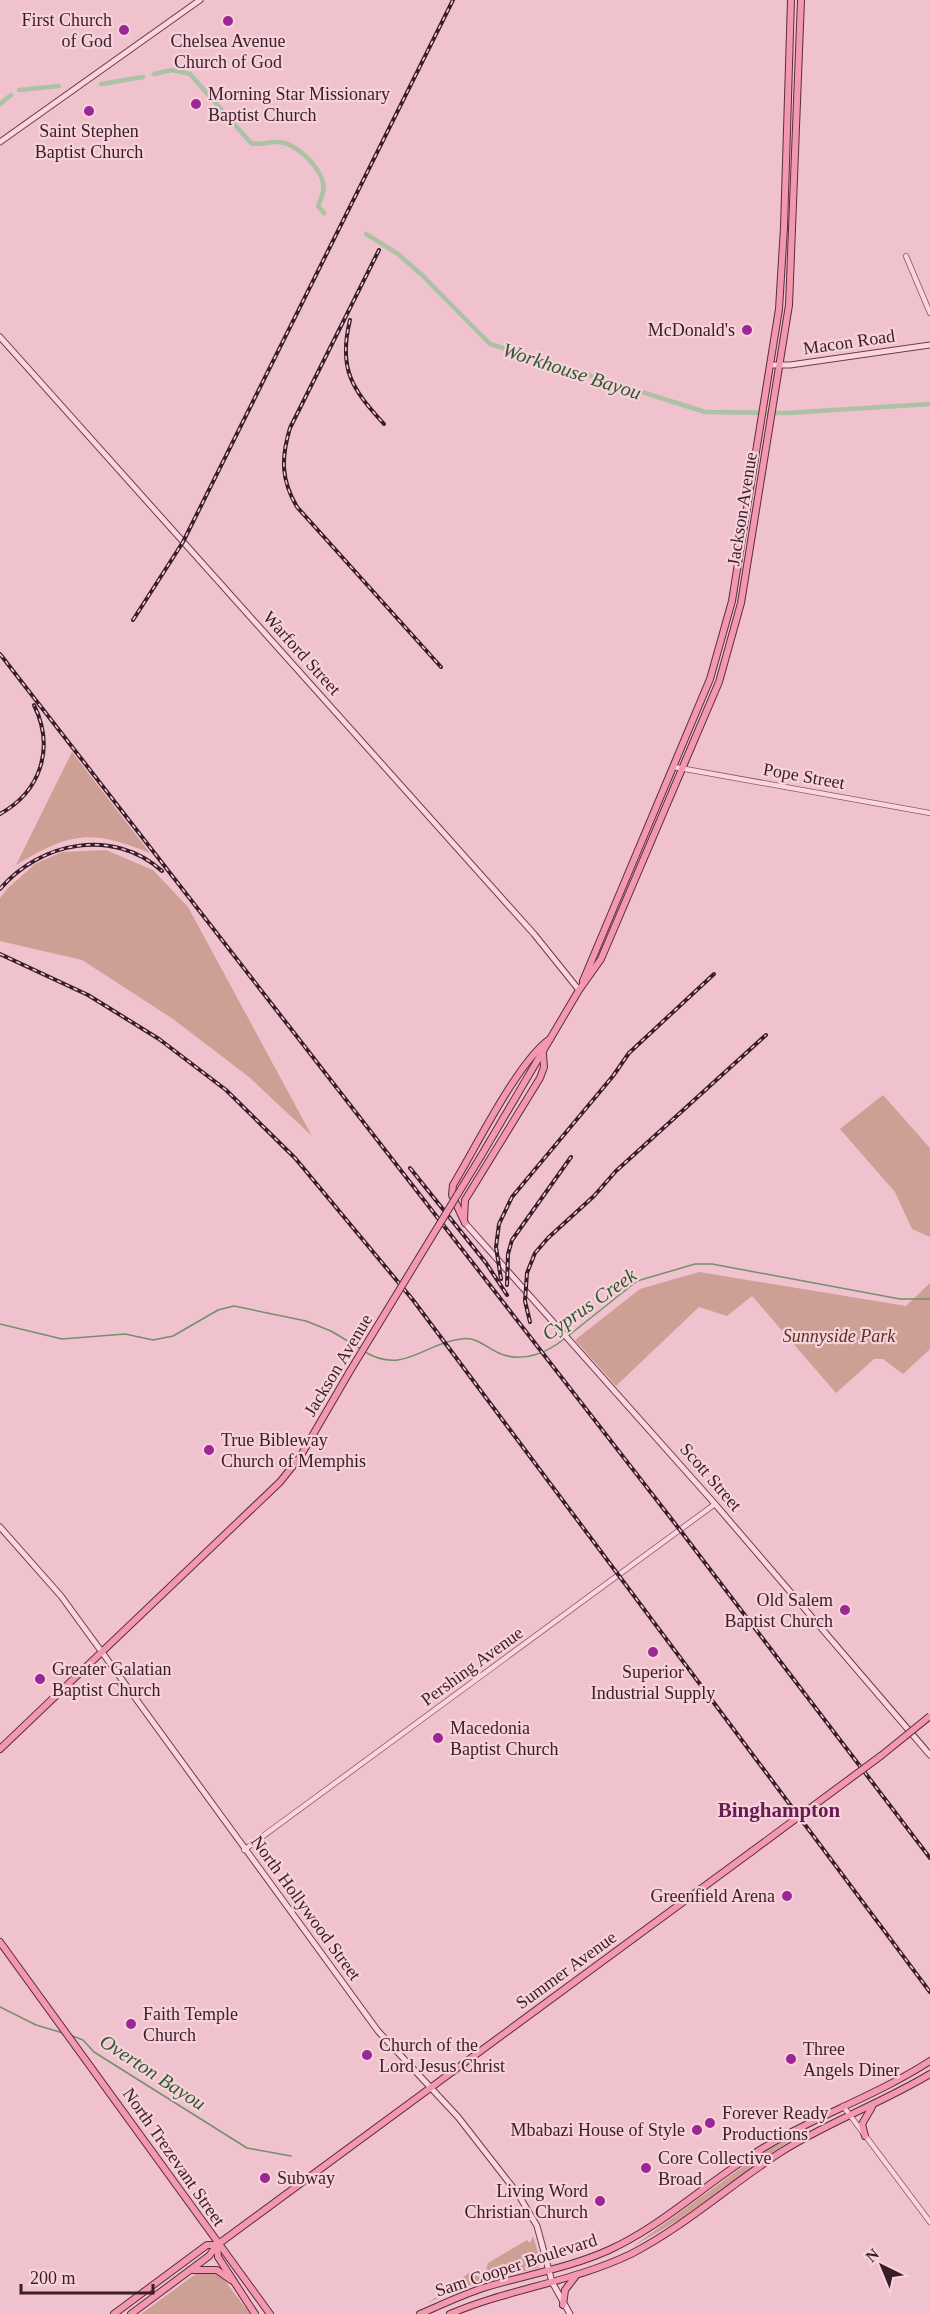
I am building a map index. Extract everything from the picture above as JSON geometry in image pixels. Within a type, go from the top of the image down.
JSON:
[{"type":"main road","points":[[0,142],[200,0]]},
{"type":"main road","name":"Jackson Avenue","points":[[579,990],[710,679],[732,601],[779,309],[784,227],[791,0]]},
{"type":"main road","name":"Jackson Avenue","points":[[0,1749],[280,1482],[300,1457],[543,1054],[579,990],[601,959],[719,682],[741,603],[772,419],[790,282],[801,0]]},
{"type":"main road","name":"Warford Street","points":[[0,337],[534,933],[579,990]]},
{"type":"main road","name":"Macon Road","points":[[771,365],[780,366],[930,345]]},
{"type":"main road","points":[[465,1222],[452,1195],[453,1185],[525,1066],[539,1046],[552,1037]]},
{"type":"main road","points":[[465,1222],[465,1200],[540,1077],[544,1067],[543,1054]]},
{"type":"main road","name":"Scott Street","points":[[465,1222],[715,1504],[930,1755]]},
{"type":"main road","name":"North Hollywood Street","points":[[0,1527],[61,1596],[378,2031],[472,2134],[518,2194],[537,2226],[552,2282],[570,2314]]},
{"type":"main road","name":"Summer Avenue","points":[[217,2245],[327,2167],[431,2087],[882,1755],[930,1716]]},
{"type":"main road","name":"North Trezevant Street","points":[[0,1942],[217,2245]]},
{"type":"main road","name":"Sam Cooper Boulevard","points":[[420,2314],[483,2288],[577,2262],[632,2238],[679,2209],[748,2157],[843,2106],[886,2087],[930,2061]]},
{"type":"main road","name":"Sam Cooper Boulevard","points":[[450,2314],[487,2300],[580,2274],[629,2254],[661,2236],[783,2151],[930,2074]]},
{"type":"main road","points":[[865,2136],[862,2124],[865,2116],[876,2104]]},
{"type":"main road","points":[[114,2314],[207,2245],[217,2245],[248,2281],[270,2314]]},
{"type":"main road","points":[[131,2314],[209,2256],[217,2245]]},
{"type":"main road","points":[[217,2245],[218,2257],[255,2314]]},
{"type":"main road","points":[[190,2270],[217,2270],[234,2282]]},
{"type":"main road","points":[[563,2305],[566,2286],[580,2274]]},
{"type":"street","points":[[906,256],[930,313]]},
{"type":"street","name":"Pope Street","points":[[674,767],[930,813]]},
{"type":"street","name":"Pershing Avenue","points":[[244,1850],[715,1504]]},
{"type":"street","points":[[843,2106],[930,2222]]},
{"type":"green space","points":[[72,752],[150,853],[112,840],[82,838],[67,840],[52,846],[16,865]]},
{"type":"green space","points":[[106,850],[153,870],[188,907],[312,1136],[249,1077],[173,1019],[82,960],[0,941],[0,898],[35,864],[62,852]]},
{"type":"green space","points":[[883,1095],[930,1148],[930,1237],[912,1229],[895,1192],[840,1129]]},
{"type":"green space","name":"Sunnyside Park","points":[[699,1272],[906,1306],[930,1283],[930,1349],[903,1374],[883,1359],[874,1359],[836,1393],[752,1296],[727,1316],[699,1307],[616,1386],[575,1340],[640,1289]]},
{"type":"green space","points":[[809,2127],[679,2220],[632,2247],[759,2155]]},
{"type":"green space","points":[[533,2236],[540,2260],[538,2268],[483,2280],[488,2263],[527,2240],[530,2243]]},
{"type":"green space","points":[[209,2270],[220,2274],[250,2314],[141,2314],[197,2273]]},
{"type":"green space","points":[[469,2273],[480,2277],[482,2281],[450,2292],[428,2303]]},
{"type":"waterway","name":"Workhouse Bayou","points":[[154,74],[172,70],[190,74],[251,143],[286,143],[300,151],[321,177],[323,189],[318,206],[324,213]]},
{"type":"waterway","name":"Workhouse Bayou","points":[[101,84],[143,77]]},
{"type":"waterway","name":"Workhouse Bayou","points":[[19,90],[59,86]]},
{"type":"waterway","name":"Workhouse Bayou","points":[[0,104],[11,95]]},
{"type":"waterway","name":"Workhouse Bayou","points":[[366,234],[398,254],[422,275],[490,344],[705,412],[787,413],[930,404]]},
{"type":"waterway","name":"Cyprus Creek","points":[[568,1336],[637,1281],[695,1264],[712,1264],[900,1299],[930,1299]]},
{"type":"waterway","name":"Cyprus Creek","points":[[0,1324],[62,1339],[125,1334],[153,1340],[173,1336],[218,1310],[234,1306],[306,1321],[331,1331],[361,1349]]},
{"type":"waterway","name":"Cyprus Creek","points":[[365,1352],[379,1358],[403,1359],[448,1342],[468,1339],[479,1342],[498,1353],[520,1357],[544,1352],[564,1339]]},
{"type":"waterway","name":"Overton Bayou","points":[[0,2007],[36,2025],[63,2033]]},
{"type":"waterway","name":"Overton Bayou","points":[[70,2035],[83,2040],[94,2052],[247,2148],[291,2156]]},
{"type":"railway","points":[[133,620],[183,542],[453,0]]},
{"type":"railway","points":[[379,250],[290,428],[285,449],[285,478],[297,507],[441,667]]},
{"type":"railway","points":[[350,320],[346,352],[350,377],[356,389],[384,424]]},
{"type":"railway","points":[[0,654],[680,1530],[930,1858]]},
{"type":"railway","points":[[0,814],[26,793],[40,767],[43,737],[34,705]]},
{"type":"railway","points":[[0,889],[16,873],[35,860],[56,851],[78,846],[100,845],[122,849],[143,857],[162,871]]},
{"type":"railway","points":[[0,954],[88,995],[159,1039],[226,1090],[295,1158],[413,1300],[930,1992]]},
{"type":"railway","points":[[501,1279],[496,1247],[499,1224],[512,1197],[613,1076],[629,1053],[714,974]]},
{"type":"railway","points":[[530,1322],[525,1301],[527,1273],[535,1253],[594,1196],[616,1171],[766,1035]]},
{"type":"railway","points":[[507,1285],[508,1254],[512,1240],[571,1157]]},
{"type":"railway","points":[[410,1168],[486,1263],[507,1295]]},
{"type":"place","name":"Chelsea Avenue Church of God","points":[[228,21]]},
{"type":"place","name":"First Church of God","points":[[124,30]]},
{"type":"place","name":"Morning Star Missionary Baptist Church","points":[[196,104]]},
{"type":"place","name":"Saint Stephen Baptist Church","points":[[89,111]]},
{"type":"place","name":"McDonald's","points":[[747,330]]},
{"type":"place","name":"True Bibleway Church of Memphis","points":[[209,1450]]},
{"type":"place","name":"Old Salem Baptist Church","points":[[845,1610]]},
{"type":"place","name":"Superior Industrial Supply","points":[[653,1652]]},
{"type":"place","name":"Greater Galatian Baptist Church","points":[[40,1679]]},
{"type":"place","name":"Macedonia Baptist Church","points":[[438,1738]]},
{"type":"place","name":"Greenfield Arena","points":[[787,1896]]},
{"type":"place","name":"Faith Temple Church","points":[[131,2024]]},
{"type":"place","name":"Church of the Lord Jesus Christ","points":[[367,2055]]},
{"type":"place","name":"Three Angels Diner","points":[[791,2059]]},
{"type":"place","name":"Forever Ready Productions","points":[[710,2123]]},
{"type":"place","name":"Mbabazi House of Style","points":[[697,2130]]},
{"type":"place","name":"Core Collective Broad","points":[[646,2168]]},
{"type":"place","name":"Subway","points":[[265,2178]]},
{"type":"place","name":"Living Word Christian Church","points":[[600,2201]]},
{"type":"district","name":"Binghampton","points":[[779,1810]]}]
